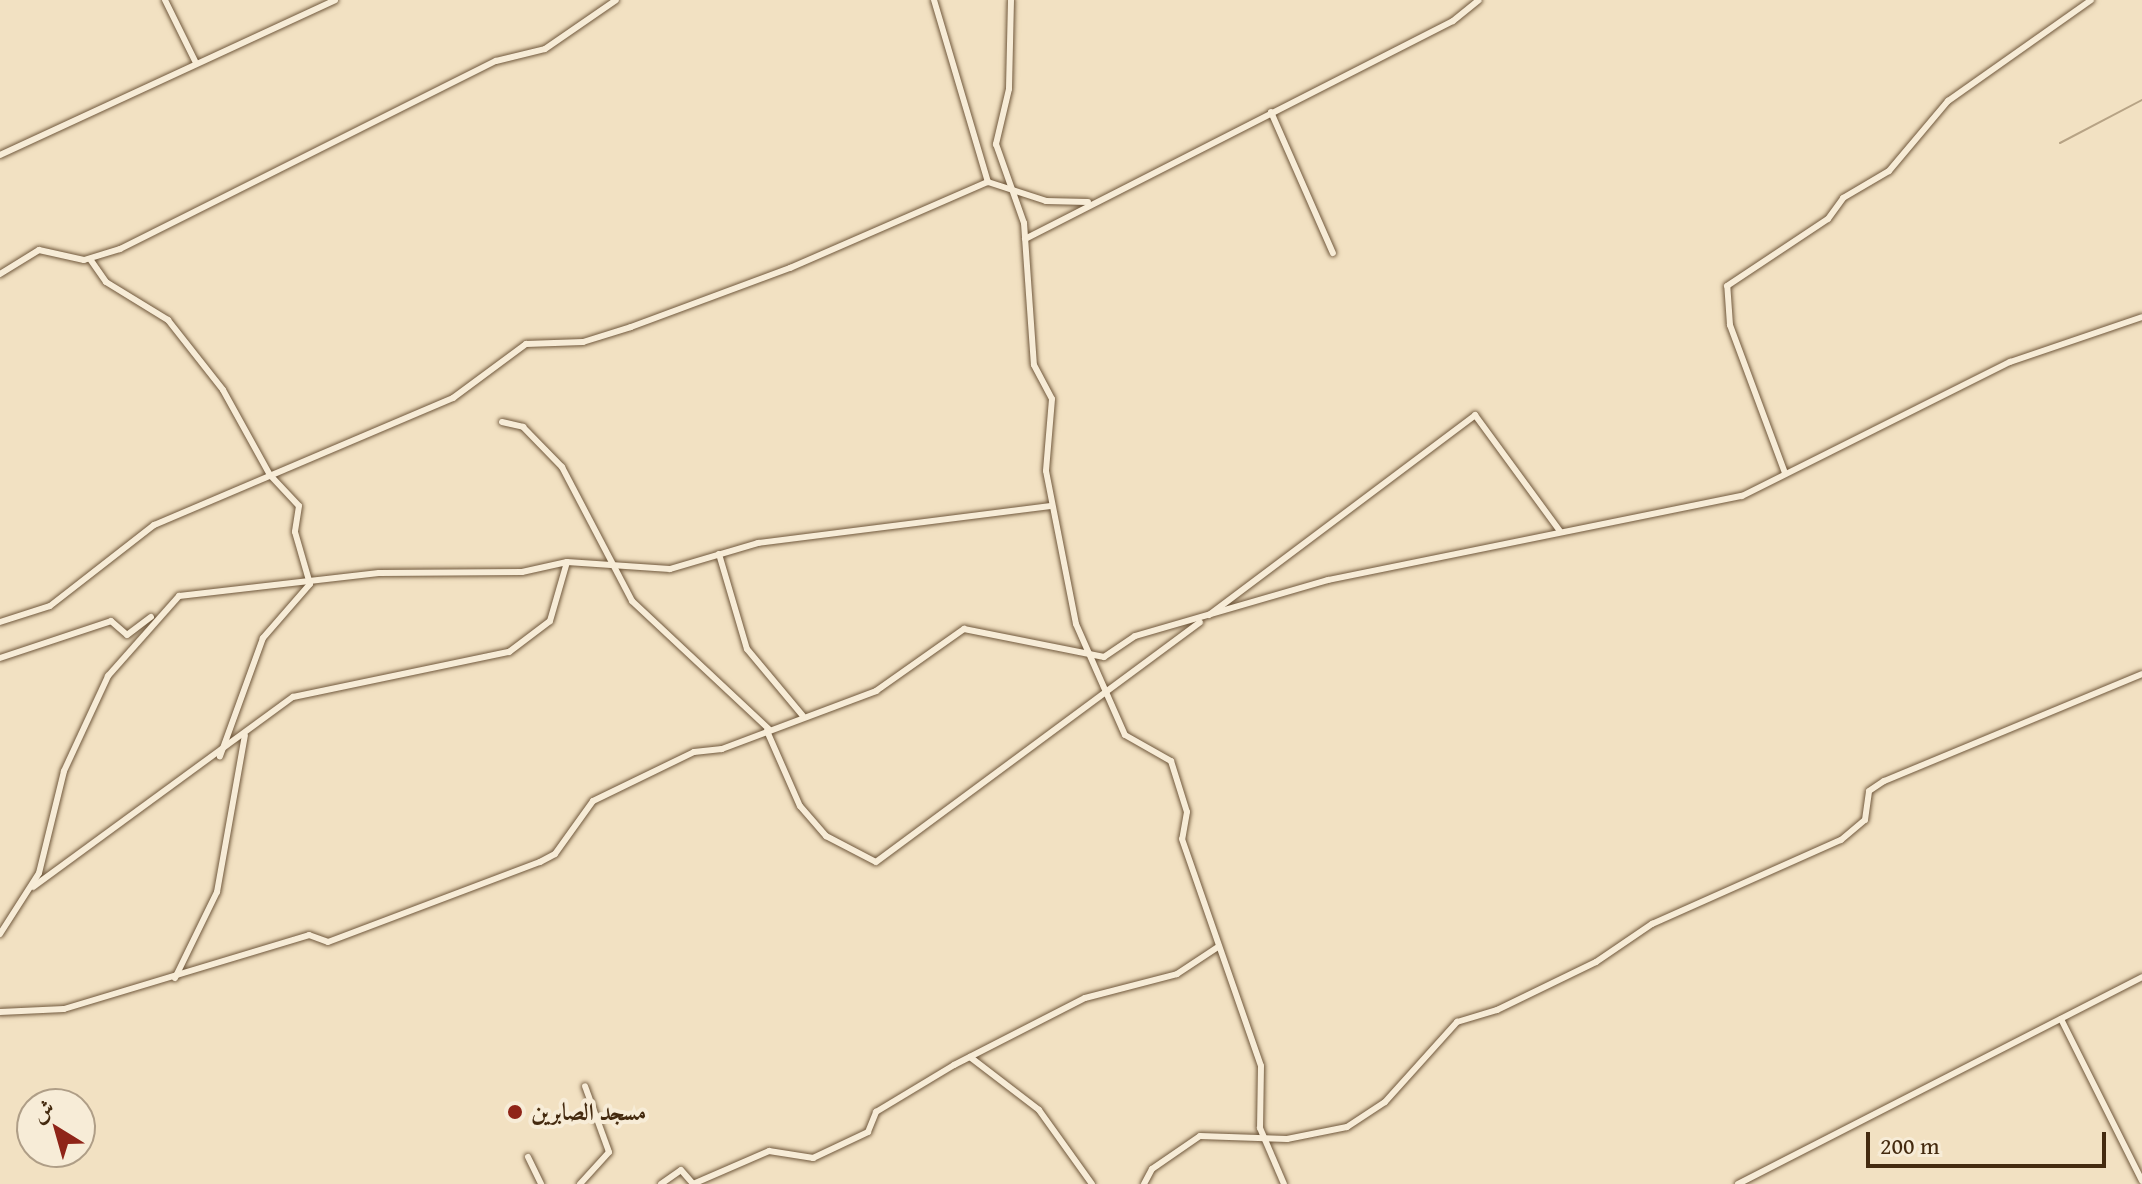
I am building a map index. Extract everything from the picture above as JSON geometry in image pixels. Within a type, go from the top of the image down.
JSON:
[{"type":"street","points":[[165,0],[195,61]]},
{"type":"street","points":[[0,155],[195,61],[335,0]]},
{"type":"street","points":[[0,274],[44,249],[90,259],[288,170],[496,61],[545,49],[616,0]]},
{"type":"street","points":[[934,0],[988,182]]},
{"type":"street","points":[[1011,0],[1009,89],[996,144],[1025,239],[1034,365],[1052,399],[1046,471],[1052,506],[1087,656],[1106,698],[1125,735],[1171,761],[1187,812],[1182,839],[1261,1066],[1264,1137],[1284,1184]]},
{"type":"street","points":[[1025,239],[1088,202],[1453,21],[1479,0]]},
{"type":"street","points":[[1785,473],[1730,325],[1727,286],[1828,219],[1843,198],[1895,165],[1948,101],[2091,0]]},
{"type":"street","points":[[1271,112],[1333,253]]},
{"type":"street","points":[[0,622],[50,606],[154,525],[453,398],[526,344],[583,342],[631,327],[790,268],[988,182],[1011,186],[1046,201],[1088,202]]},
{"type":"street","points":[[90,259],[106,282],[168,320],[223,390],[270,475],[299,506],[295,532],[310,584]]},
{"type":"street","points":[[0,1012],[64,1009],[174,979],[309,935],[328,942],[540,862],[555,854],[593,801],[694,752],[769,731],[876,691],[971,627],[1087,656],[1328,580],[1742,496],[1785,473],[1919,414],[2010,362],[2142,317]]},
{"type":"street","points":[[502,422],[543,443],[621,571],[632,601],[769,731],[800,806],[826,836],[876,862],[1106,698],[1203,620],[1475,415],[1560,531]]},
{"type":"street","points":[[0,658],[111,621],[127,635],[179,596],[310,584],[379,573],[522,572],[567,562],[621,571],[670,569],[719,554],[1052,506]]},
{"type":"street","points":[[719,554],[747,649],[803,716]]},
{"type":"street","points":[[30,889],[220,757],[293,697],[509,652],[550,621],[567,562]]},
{"type":"street","points":[[220,757],[263,638],[310,584]]},
{"type":"street","points":[[0,934],[30,889],[48,851],[67,763],[108,676],[155,615]]},
{"type":"street","points":[[1144,1184],[1152,1169],[1200,1136],[1264,1137],[1347,1127],[1385,1102],[1457,1022],[1497,1010],[1596,962],[1652,924],[1841,840],[1865,820],[1869,791],[1884,781],[2142,674]]},
{"type":"street","points":[[174,979],[217,892],[245,735]]},
{"type":"street","points":[[661,1184],[681,1170],[693,1184],[769,1151],[813,1158],[868,1132],[876,1112],[970,1057],[1085,998],[1177,974],[1218,947]]},
{"type":"street","points":[[1738,1184],[2142,977]]},
{"type":"street","points":[[2061,1019],[2142,1181]]},
{"type":"street","points":[[970,1057],[1039,1110],[1092,1184]]},
{"type":"street","points":[[580,1184],[609,1152],[585,1086]]},
{"type":"street","points":[[528,1157],[541,1184]]},
{"type":"waterway","points":[[2060,143],[2142,100]]},
{"type":"place","name":"مسجد الصابرين","points":[[515,1112]]}]
